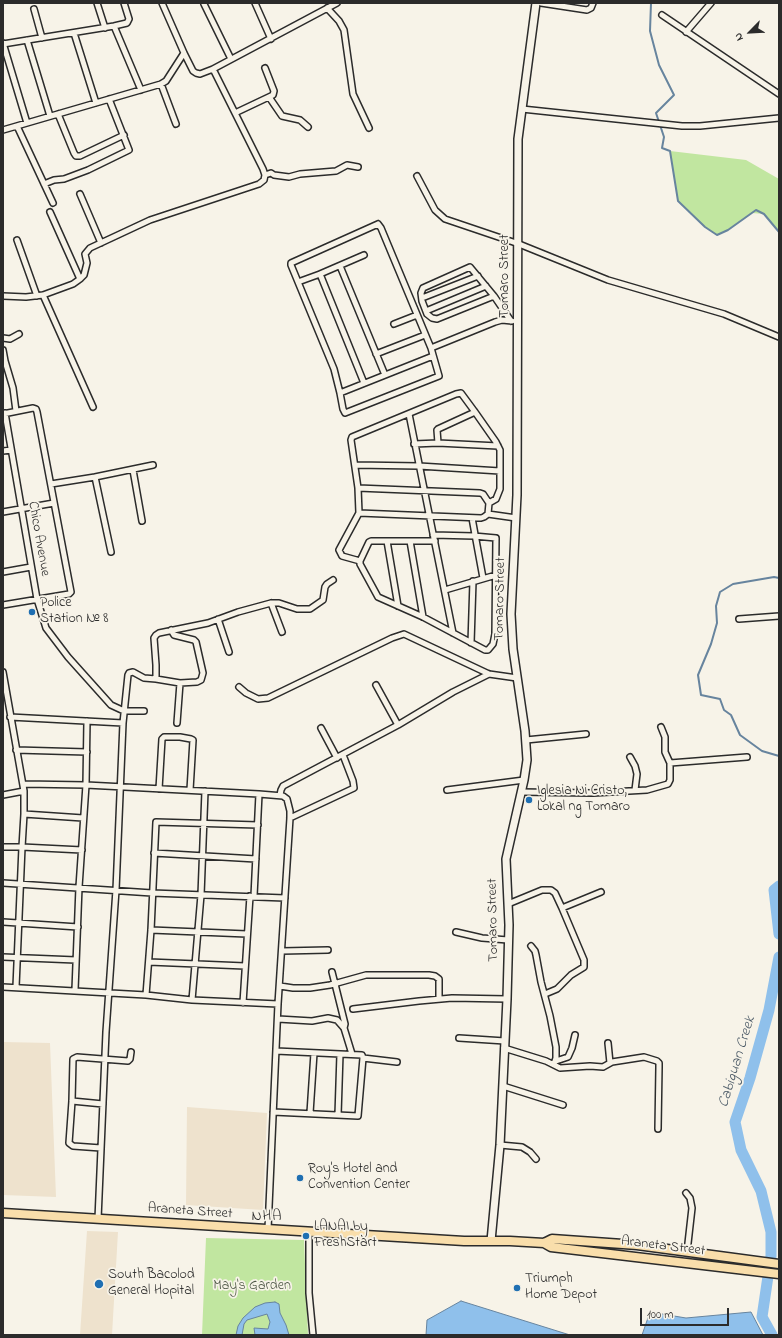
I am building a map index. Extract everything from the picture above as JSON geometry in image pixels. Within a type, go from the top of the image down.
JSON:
[{"type":"main road","name":"Araneta Street","points":[[3,1213],[464,1242],[544,1242],[552,1239],[637,1245],[765,1261],[778,1264]]},
{"type":"main road","name":"Araneta Street","points":[[544,1242],[551,1247],[778,1274]]},
{"type":"street","points":[[97,3],[105,28]]},
{"type":"street","points":[[27,123],[3,44],[105,28],[128,22],[129,19],[124,3]]},
{"type":"street","points":[[162,3],[184,53],[193,71],[196,73],[207,72],[338,3]]},
{"type":"street","points":[[255,3],[271,38]]},
{"type":"street","name":"Tomaro Street","points":[[491,1241],[500,1145],[507,999],[508,904],[506,859],[524,780],[527,760],[526,740],[513,649],[511,614],[515,562],[516,518],[515,322],[519,244],[518,139],[536,3]]},
{"type":"street","points":[[541,3],[587,10],[591,8],[593,3]]},
{"type":"street","points":[[686,32],[711,3]]},
{"type":"street","points":[[204,4],[231,60]]},
{"type":"street","points":[[327,8],[339,21],[344,30],[353,94],[369,128]]},
{"type":"street","points":[[34,9],[42,38]]},
{"type":"street","points":[[662,15],[779,94]]},
{"type":"street","points":[[114,26],[141,90]]},
{"type":"street","points":[[74,33],[96,103]]},
{"type":"street","points":[[27,40],[50,116]]},
{"type":"street","points":[[3,130],[162,84],[166,81],[184,53]]},
{"type":"street","points":[[235,113],[273,95],[274,90],[265,68]]},
{"type":"street","points":[[3,296],[37,296],[64,288],[80,279],[86,270],[85,254],[87,251],[101,243],[150,220],[254,186],[264,180],[265,175],[213,69]]},
{"type":"street","points":[[162,84],[176,124]]},
{"type":"street","points":[[269,97],[282,116],[300,120],[308,126]]},
{"type":"street","points":[[44,184],[54,180],[64,179],[128,151],[130,148],[109,99]]},
{"type":"street","points":[[522,109],[682,126],[700,126],[779,118]]},
{"type":"street","points":[[58,114],[76,156],[80,156],[124,135]]},
{"type":"street","points":[[18,126],[53,203]]},
{"type":"street","points":[[265,175],[271,173],[274,175],[290,177],[300,174],[336,171],[346,165],[358,167]]},
{"type":"street","points":[[417,176],[435,210],[445,219],[519,244],[608,280],[724,314],[779,337]]},
{"type":"street","points":[[80,194],[101,243]]},
{"type":"street","points":[[50,212],[80,279]]},
{"type":"street","points":[[378,224],[431,348],[439,376],[344,412],[334,369],[298,282],[291,265],[294,260],[378,224]]},
{"type":"street","points":[[17,240],[37,296]]},
{"type":"street","points":[[298,282],[364,256]]},
{"type":"street","points":[[340,266],[385,375]]},
{"type":"street","points":[[494,296],[437,319],[429,316],[421,294],[423,288],[470,267],[478,276],[515,322]]},
{"type":"street","points":[[320,274],[364,383]]},
{"type":"street","points":[[422,298],[478,276]]},
{"type":"street","points":[[426,311],[486,286]]},
{"type":"street","points":[[44,295],[93,407]]},
{"type":"street","points":[[394,324],[417,315]]},
{"type":"street","points":[[431,348],[495,322],[502,320],[515,322]]},
{"type":"street","points":[[3,338],[10,339],[19,334]]},
{"type":"street","points":[[376,354],[425,335]]},
{"type":"street","points":[[3,350],[13,388],[16,411]]},
{"type":"street","points":[[340,393],[433,356]]},
{"type":"street","points":[[360,561],[342,556],[340,550],[359,513],[358,488],[351,440],[352,437],[458,393],[463,395],[498,446],[500,454],[500,489],[496,499],[489,503]]},
{"type":"street","points":[[3,605],[69,594],[71,592],[36,410],[33,408],[4,413]]},
{"type":"street","points":[[438,443],[438,429],[475,412]]},
{"type":"street","name":"Chico Avenue","points":[[4,413],[37,599],[46,628],[68,657],[111,705],[124,711]]},
{"type":"street","points":[[409,414],[445,590],[452,633]]},
{"type":"street","points":[[414,444],[438,443],[498,446]]},
{"type":"street","points":[[3,451],[11,450]]},
{"type":"street","points":[[51,484],[133,470],[153,465]]},
{"type":"street","points":[[355,465],[419,466],[500,471]]},
{"type":"street","points":[[133,470],[142,521]]},
{"type":"street","points":[[95,477],[111,552]]},
{"type":"street","points":[[358,488],[480,493],[483,494],[489,503],[488,514]]},
{"type":"street","points":[[3,512],[54,503]]},
{"type":"street","points":[[359,513],[472,518],[484,517],[488,514],[516,518]]},
{"type":"street","points":[[472,518],[474,536],[483,578]]},
{"type":"street","points":[[474,536],[496,538],[496,620],[493,644],[488,650],[485,650],[423,617],[378,597],[360,561],[368,542],[373,541],[410,541],[474,536]]},
{"type":"street","points":[[387,541],[398,606]]},
{"type":"street","points":[[410,541],[423,617]]},
{"type":"street","points":[[3,572],[31,567]]},
{"type":"street","points":[[445,590],[496,575]]},
{"type":"street","points":[[156,680],[154,638],[156,635],[218,619],[271,603],[279,603],[297,609],[310,610],[323,600],[324,587],[333,580]]},
{"type":"street","points":[[471,643],[473,581]]},
{"type":"street","points":[[271,603],[282,632]]},
{"type":"street","points":[[739,619],[779,616]]},
{"type":"street","points":[[218,619],[229,652]]},
{"type":"street","points":[[98,1219],[105,1059],[116,890],[123,723],[128,675],[129,673],[133,672],[144,678],[180,683],[197,682],[202,680],[203,673],[196,642],[194,640],[174,635],[171,630]]},
{"type":"street","points":[[240,687],[246,693],[258,699],[268,698],[392,638],[404,634],[489,674],[517,678]]},
{"type":"street","points":[[3,672],[16,750],[24,784],[16,987]]},
{"type":"street","points":[[280,795],[283,786],[343,755],[398,725],[453,692],[489,674]]},
{"type":"street","points":[[177,723],[180,683]]},
{"type":"street","points":[[376,685],[398,725]]},
{"type":"street","points":[[124,711],[144,711]]},
{"type":"street","points":[[10,717],[123,723]]},
{"type":"street","points":[[75,990],[79,887],[86,785],[87,721]]},
{"type":"street","points":[[521,792],[593,793],[647,790],[668,784],[670,780],[670,763],[665,752],[665,737],[660,727]]},
{"type":"street","points":[[321,728],[337,758]]},
{"type":"street","points":[[526,740],[586,734]]},
{"type":"street","points":[[159,789],[162,739],[164,737],[180,737],[191,738],[193,740],[190,790]]},
{"type":"street","points":[[16,750],[87,752]]},
{"type":"street","points":[[290,818],[354,788],[353,781],[343,755]]},
{"type":"street","points":[[630,756],[637,774],[635,790]]},
{"type":"street","points":[[670,763],[747,757]]},
{"type":"street","points":[[447,790],[524,780]]},
{"type":"street","points":[[24,784],[39,783],[86,785],[280,795],[287,799],[290,818],[278,1004],[268,1229]]},
{"type":"street","points":[[3,795],[24,791]]},
{"type":"street","points":[[192,1000],[199,932],[205,791]]},
{"type":"street","points":[[243,1003],[247,934],[256,859],[259,794]]},
{"type":"street","points":[[24,814],[83,818]]},
{"type":"street","points":[[146,995],[151,930],[156,822],[258,825]]},
{"type":"street","points":[[3,847],[82,850]]},
{"type":"street","points":[[154,853],[256,859]]},
{"type":"street","points":[[3,883],[152,893],[285,898]]},
{"type":"street","points":[[508,904],[542,890],[551,890],[555,893],[562,908],[585,964],[584,967],[571,975],[557,989],[545,994]]},
{"type":"street","points":[[562,908],[601,892]]},
{"type":"street","points":[[3,922],[78,927]]},
{"type":"street","points":[[151,930],[247,934]]},
{"type":"street","points":[[456,932],[482,938],[508,940]]},
{"type":"street","points":[[531,946],[535,951],[545,994],[556,1047],[556,1066],[560,1068],[590,1066],[599,1067],[630,1058],[644,1057],[650,1058],[659,1063],[658,1129]]},
{"type":"street","points":[[282,951],[328,950]]},
{"type":"street","points":[[3,957],[76,960]]},
{"type":"street","points":[[148,962],[245,966]]},
{"type":"street","points":[[332,972],[345,1024],[344,1028],[352,1054]]},
{"type":"street","points":[[280,986],[310,988],[335,984],[366,974],[435,976],[438,977],[439,999]]},
{"type":"street","points":[[3,987],[75,990],[192,1000],[278,1004]]},
{"type":"street","points":[[353,1009],[452,998],[507,999]]},
{"type":"street","points":[[278,1019],[312,1021],[328,1018],[337,1020],[344,1028]]},
{"type":"street","points":[[459,1038],[505,1044],[555,1062],[568,1057],[575,1035]]},
{"type":"street","points":[[608,1044],[610,1063]]},
{"type":"street","points":[[276,1051],[352,1054],[362,1055],[363,1058],[397,1062]]},
{"type":"street","points":[[101,1148],[70,1145],[74,1057],[128,1061],[130,1060],[131,1052]]},
{"type":"street","points":[[310,1113],[314,1053]]},
{"type":"street","points":[[338,1115],[340,1054]]},
{"type":"street","points":[[273,1112],[358,1116],[363,1058]]},
{"type":"street","points":[[502,1086],[563,1105]]},
{"type":"street","points":[[72,1101],[103,1104]]},
{"type":"street","points":[[500,1145],[522,1147],[530,1152],[536,1159]]},
{"type":"street","points":[[686,1193],[690,1198],[692,1208],[687,1252]]},
{"type":"street","points":[[309,1232],[309,1293],[313,1335]]},
{"type":"shaded area","points":[[3,1042],[50,1043],[56,1197],[3,1195]]},
{"type":"shaded area","points":[[187,1107],[267,1113],[263,1210],[186,1205]]},
{"type":"shaded area","name":"South Bacolod General Hopital","points":[[87,1231],[118,1232],[112,1335],[80,1335]]},
{"type":"green space","points":[[670,151],[746,160],[779,179],[779,232],[764,214],[752,213],[728,230],[717,235],[705,227],[678,201]]},
{"type":"green space","name":"May's Garden","points":[[206,1238],[304,1240],[308,1335],[202,1335]]},
{"type":"water","points":[[461,1301],[570,1335],[426,1335],[427,1320]]},
{"type":"water","points":[[275,1302],[279,1304],[280,1313],[289,1335],[255,1335],[254,1328],[268,1329],[270,1322],[267,1314],[247,1320],[244,1324],[242,1335],[236,1335],[238,1326],[243,1318],[255,1307],[265,1303]]},
{"type":"water","points":[[650,1312],[686,1318],[751,1312],[763,1335],[642,1335]]},
{"type":"waterway","name":"Cabiguan Creek","points":[[651,3],[650,31],[659,65],[674,95],[656,113],[664,137],[662,148],[670,151],[678,201],[705,227],[717,235],[728,230],[756,210],[764,214],[779,232]]},
{"type":"waterway","name":"Cabiguan Creek","points":[[779,578],[774,577],[733,584],[720,592],[716,606],[717,623],[711,644],[698,675],[701,695],[720,699],[724,710],[731,715],[740,735],[762,751],[779,756]]},
{"type":"waterway","name":"Cabiguan Creek","points":[[779,886],[774,890],[779,934]]},
{"type":"waterway","name":"Cabiguan Creek","points":[[772,1335],[762,1317],[771,1256],[771,1232],[761,1191],[741,1150],[735,1122],[750,1078],[769,1010],[779,957]]},
{"type":"place","name":"Police Station № 8","points":[[32,612]]},
{"type":"place","name":"Iglesia Ni Cristo, Lokal ng Tomaro","points":[[529,800]]},
{"type":"place","name":"Roy's Hotel and Convention Center","points":[[300,1178]]},
{"type":"place","name":"LANAI by FreshStart","points":[[306,1236]]},
{"type":"place","name":"South Bacolod General Hopital","points":[[99,1284]]},
{"type":"place","name":"Triumph Home Depot","points":[[517,1288]]},
{"type":"district","name":"NHA","points":[[267,1218]]}]
